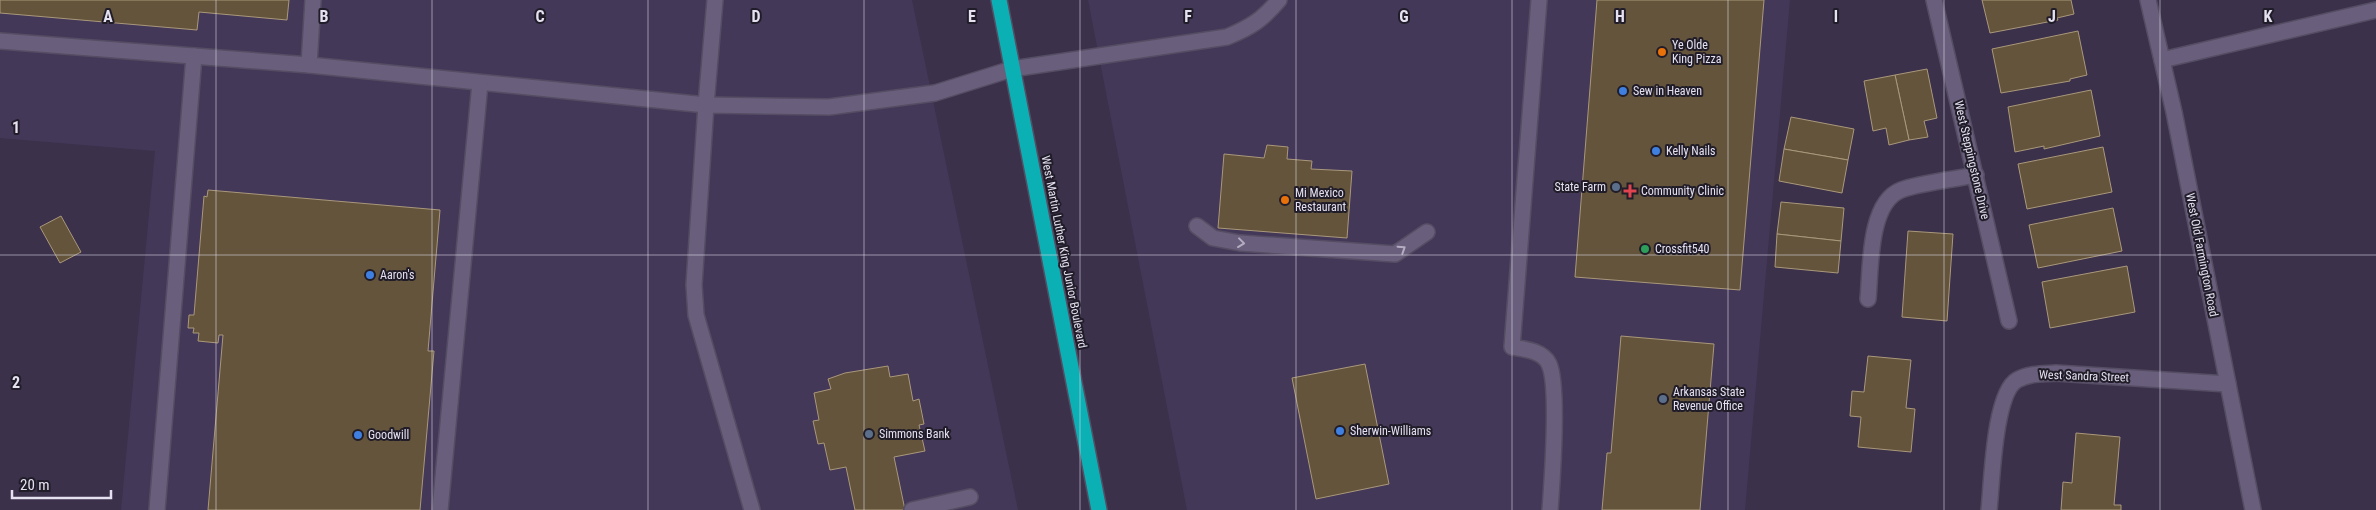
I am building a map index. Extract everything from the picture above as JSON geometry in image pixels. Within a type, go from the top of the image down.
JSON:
[{"type":"highway","name":"West Martin Luther King Junior Boulevard","points":[[999,0],[1099,510]]},
{"type":"street","points":[[309,65],[313,0]]},
{"type":"street","points":[[715,0],[694,285],[696,315],[752,510]]},
{"type":"street","points":[[0,41],[309,65],[706,105],[829,107],[935,94],[1012,69],[1227,37],[1253,26],[1279,0]]},
{"type":"street","points":[[1539,0],[1512,347],[1536,352],[1549,364],[1553,383],[1550,510]]},
{"type":"street","name":"West Steppingstone Drive","points":[[1934,0],[2009,321]]},
{"type":"street","name":"West Old Farmington Road","points":[[2148,0],[2162,60],[2253,510]]},
{"type":"street","points":[[2162,60],[2376,10]]},
{"type":"street","points":[[157,510],[194,56]]},
{"type":"street","points":[[440,510],[480,83]]},
{"type":"street","points":[[1868,299],[1877,216],[1886,200],[1900,190],[1976,175]]},
{"type":"street","points":[[1197,226],[1213,238],[1240,243],[1395,254],[1427,232]]},
{"type":"street","name":"West Sandra Street","points":[[1989,510],[1998,422],[2004,397],[2016,380],[2034,374],[2056,373],[2228,384]]},
{"type":"street","points":[[912,510],[970,497]]},
{"type":"shaded area","points":[[0,0],[912,0],[1018,510],[121,510],[155,151],[0,138]]},
{"type":"shaded area","points":[[1088,0],[1790,0],[1745,510],[1187,510]]},
{"type":"building","points":[[0,0],[289,0],[287,20],[199,12],[197,30],[0,13]]},
{"type":"building","points":[[1597,0],[1764,0],[1740,290],[1575,277]]},
{"type":"building","points":[[1982,0],[2071,0],[2074,14],[2057,18],[2058,20],[1990,33]]},
{"type":"building","points":[[2078,31],[2087,75],[2070,79],[2070,81],[2001,93],[1992,49]]},
{"type":"building","points":[[1927,69],[1937,118],[1924,121],[1928,137],[1909,140],[1895,75]]},
{"type":"building","points":[[1895,75],[1909,140],[1889,145],[1886,128],[1873,131],[1864,81]]},
{"type":"building","points":[[2091,90],[2100,136],[2044,149],[2044,146],[2015,152],[2008,107]]},
{"type":"building","points":[[1791,117],[1854,129],[1848,160],[1784,149]]},
{"type":"building","name":"Mi Mexico Restaurant","points":[[1267,145],[1288,147],[1287,159],[1312,161],[1311,169],[1352,171],[1347,238],[1218,228],[1224,154],[1264,158]]},
{"type":"building","points":[[2103,147],[2112,192],[2027,209],[2018,164]]},
{"type":"building","points":[[1784,149],[1848,160],[1842,193],[1779,181]]},
{"type":"building","points":[[208,190],[440,210],[428,351],[434,351],[420,510],[208,510],[223,335],[219,335],[218,343],[198,341],[199,333],[193,333],[194,328],[188,328],[189,315],[194,315],[204,196],[207,197]]},
{"type":"building","points":[[1781,202],[1844,208],[1841,241],[1777,234]]},
{"type":"building","points":[[2113,208],[2122,251],[2038,268],[2029,225]]},
{"type":"building","points":[[61,216],[81,252],[60,263],[40,227]]},
{"type":"building","points":[[1908,231],[1953,234],[1947,321],[1902,317]]},
{"type":"building","points":[[1777,234],[1841,241],[1838,273],[1775,267]]},
{"type":"building","points":[[2127,266],[2135,312],[2050,328],[2042,282]]},
{"type":"building","name":"Arkansas State Revenue Office","points":[[1621,336],[1714,344],[1700,510],[1602,510],[1607,453],[1611,453]]},
{"type":"building","points":[[1868,356],[1911,360],[1906,408],[1915,409],[1911,452],[1858,447],[1861,417],[1850,416],[1852,391],[1864,392]]},
{"type":"building","name":"Sherwin-Williams","points":[[1365,364],[1389,484],[1316,499],[1292,378]]},
{"type":"building","name":"Simmons Bank","points":[[888,366],[890,377],[908,374],[913,401],[919,399],[924,424],[919,425],[925,451],[894,457],[905,510],[855,510],[846,467],[830,470],[824,443],[818,444],[813,421],[819,420],[814,393],[831,389],[828,379],[845,373]]},
{"type":"building","points":[[2076,433],[2120,437],[2114,505],[2121,505],[2121,510],[2061,510],[2063,482],[2072,483]]},
{"type":"place","name":"Ye Olde King Pizza","points":[[1662,52]]},
{"type":"place","name":"Sew in Heaven","points":[[1623,91]]},
{"type":"place","name":"Kelly Nails","points":[[1656,151]]},
{"type":"place","name":"State Farm","points":[[1616,187]]},
{"type":"place","name":"Community Clinic","points":[[1630,191]]},
{"type":"place","name":"Mi Mexico Restaurant","points":[[1285,200]]},
{"type":"place","name":"Crossfit540","points":[[1645,249]]},
{"type":"place","name":"Aaron's","points":[[370,275]]},
{"type":"place","name":"Arkansas State Revenue Office","points":[[1663,399]]},
{"type":"place","name":"Sherwin-Williams","points":[[1340,431]]},
{"type":"place","name":"Simmons Bank","points":[[869,434]]},
{"type":"place","name":"Goodwill","points":[[358,435]]}]
